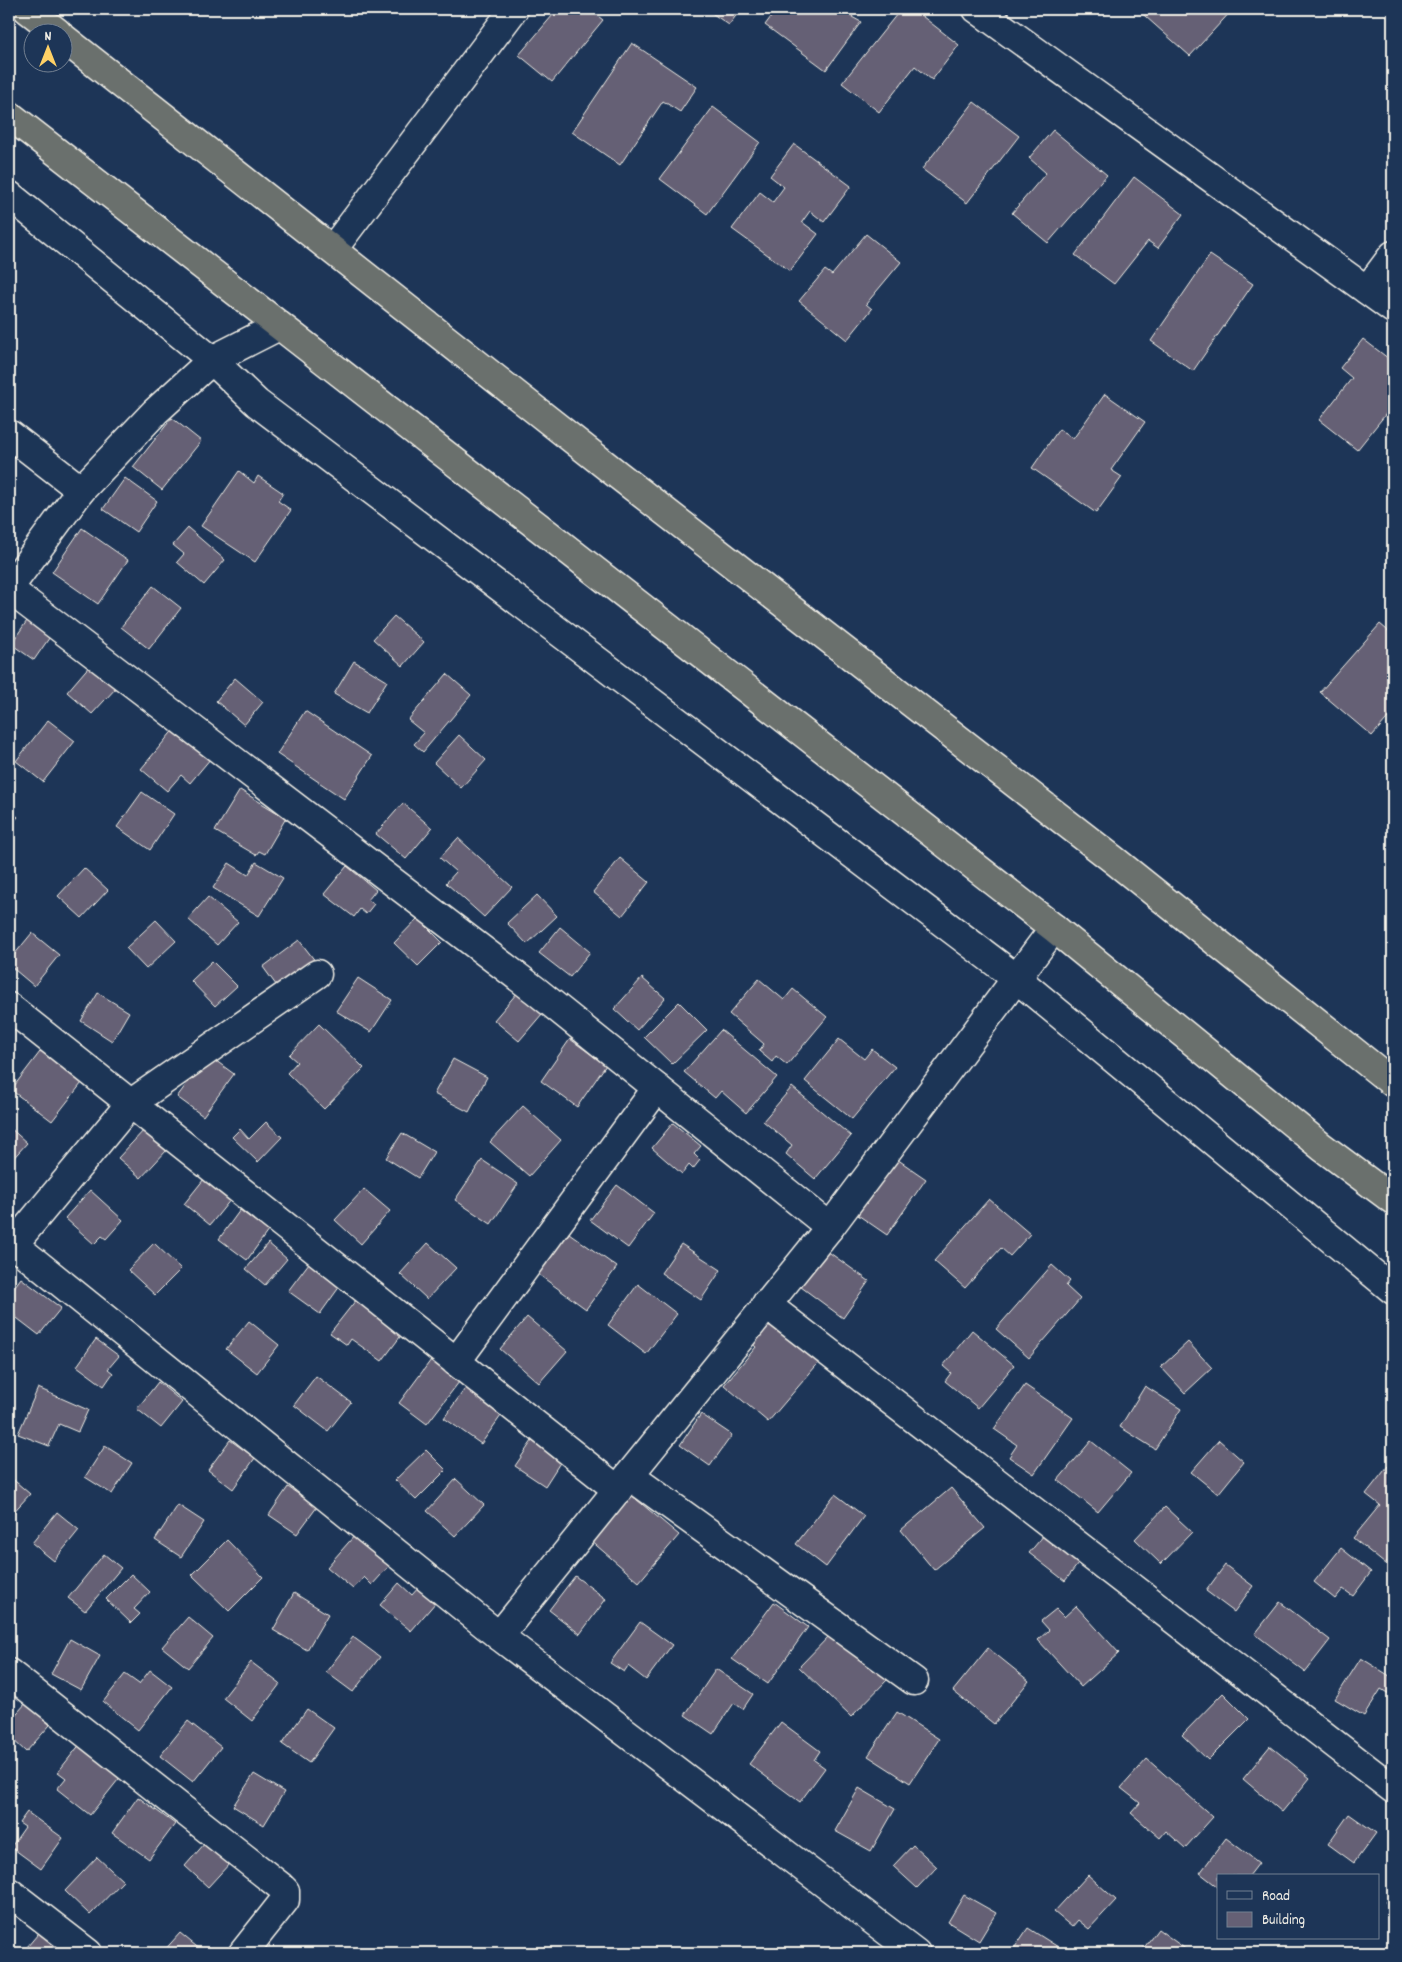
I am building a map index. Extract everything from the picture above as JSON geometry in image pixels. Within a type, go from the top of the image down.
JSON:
[{"type":"highway","points":[[27,9],[44,22]]},
{"type":"highway","points":[[72,44],[634,487],[1114,860],[1393,1083]]},
{"type":"highway","points":[[9,115],[1054,928],[1322,1147],[1393,1200]]},
{"type":"street","points":[[333,249],[514,9]]},
{"type":"street","points":[[977,9],[1393,308]]},
{"type":"street","points":[[9,195],[212,360],[257,403],[1016,978],[1393,1290]]},
{"type":"street","points":[[1367,290],[1393,255]]},
{"type":"street","points":[[279,326],[212,360],[155,412],[81,490],[9,588],[536,990],[830,1227]]},
{"type":"street","points":[[9,434],[81,490]]},
{"type":"street","points":[[499,1636],[830,1227],[1054,928]]},
{"type":"street","points":[[318,974],[130,1104],[11,1243],[499,1636],[916,1953]]},
{"type":"street","points":[[9,1007],[456,1362],[624,1483],[914,1682]]},
{"type":"street","points":[[456,1362],[657,1088]]},
{"type":"street","points":[[766,1304],[1393,1789]]},
{"type":"street","points":[[9,1673],[285,1891],[286,1900],[243,1953]]},
{"type":"street","points":[[9,1892],[88,1953]]},
{"type":"building","points":[[558,9],[589,9],[603,20],[552,82],[519,55]]},
{"type":"building","points":[[706,9],[741,9],[729,25]]},
{"type":"building","points":[[777,9],[858,9],[852,17],[861,22],[826,70],[765,25]]},
{"type":"building","points":[[901,9],[913,9],[959,45],[932,80],[915,66],[879,112],[842,83]]},
{"type":"building","points":[[1137,9],[1233,9],[1190,56]]},
{"type":"building","points":[[632,43],[697,87],[680,112],[663,101],[620,165],[572,132]]},
{"type":"building","points":[[974,102],[1019,136],[967,203],[922,169]]},
{"type":"building","points":[[713,107],[760,142],[707,214],[660,179]]},
{"type":"building","points":[[1053,130],[1107,175],[1048,243],[1012,213],[1046,173],[1029,158]]},
{"type":"building","points":[[794,144],[851,186],[824,222],[810,211],[802,222],[818,234],[790,271],[732,229],[760,192],[773,202],[784,187],[770,176]]},
{"type":"building","points":[[1134,177],[1183,214],[1158,248],[1148,241],[1114,284],[1075,255]]},
{"type":"building","points":[[866,234],[901,262],[866,304],[872,309],[847,340],[799,301],[825,270],[832,275]]},
{"type":"building","points":[[1210,255],[1253,284],[1193,371],[1151,341]]},
{"type":"building","points":[[1363,339],[1393,362],[1393,405],[1357,450],[1319,420],[1352,378],[1340,368]]},
{"type":"building","points":[[1105,394],[1145,422],[1111,470],[1122,477],[1096,513],[1032,468],[1059,429],[1073,439]]},
{"type":"building","points":[[172,418],[201,441],[162,490],[133,467]]},
{"type":"building","points":[[239,471],[254,483],[258,476],[283,493],[278,501],[291,510],[255,562],[201,526]]},
{"type":"building","points":[[125,478],[157,501],[136,532],[103,509]]},
{"type":"building","points":[[82,528],[128,560],[98,604],[52,572]]},
{"type":"building","points":[[188,528],[225,560],[204,585],[177,562],[184,554],[173,545]]},
{"type":"building","points":[[153,586],[181,608],[149,649],[121,627]]},
{"type":"building","points":[[31,615],[54,631],[34,660],[11,644]]},
{"type":"building","points":[[394,616],[424,642],[403,666],[373,639]]},
{"type":"building","points":[[1380,624],[1393,635],[1393,712],[1372,736],[1320,692]]},
{"type":"building","points":[[354,661],[387,681],[367,713],[334,694]]},
{"type":"building","points":[[91,664],[117,687],[92,714],[67,692]]},
{"type":"building","points":[[447,674],[471,695],[423,752],[414,744],[424,733],[408,720]]},
{"type":"building","points":[[235,678],[263,702],[244,725],[216,701]]},
{"type":"building","points":[[305,711],[372,756],[344,799],[277,754]]},
{"type":"building","points":[[48,720],[75,741],[43,782],[16,761]]},
{"type":"building","points":[[175,728],[211,758],[190,783],[181,775],[167,791],[141,769]]},
{"type":"building","points":[[459,735],[486,760],[461,788],[434,763]]},
{"type":"building","points":[[240,790],[286,818],[265,854],[259,851],[256,855],[215,831]]},
{"type":"building","points":[[142,792],[174,814],[150,850],[117,827]]},
{"type":"building","points":[[403,803],[432,828],[406,859],[376,834]]},
{"type":"building","points":[[9,809],[18,817],[9,827]]},
{"type":"building","points":[[458,838],[512,887],[484,917],[446,883],[456,872],[440,858]]},
{"type":"building","points":[[620,858],[649,882],[622,916],[593,892]]},
{"type":"building","points":[[256,862],[283,878],[259,916],[213,888],[229,863],[248,875]]},
{"type":"building","points":[[347,866],[376,890],[368,900],[374,904],[366,914],[360,909],[354,917],[324,894]]},
{"type":"building","points":[[84,868],[108,890],[82,918],[58,896]]},
{"type":"building","points":[[537,895],[557,916],[527,944],[507,923]]},
{"type":"building","points":[[208,897],[238,922],[217,945],[188,919]]},
{"type":"building","points":[[418,918],[442,942],[418,966],[394,943]]},
{"type":"building","points":[[156,920],[176,941],[146,969],[126,948]]},
{"type":"building","points":[[560,927],[590,952],[570,977],[539,953]]},
{"type":"building","points":[[32,933],[59,955],[34,986],[9,965],[9,961]]},
{"type":"building","points":[[299,940],[316,962],[279,989],[263,967]]},
{"type":"building","points":[[212,961],[237,986],[215,1006],[191,981]]},
{"type":"building","points":[[358,978],[392,1000],[371,1032],[336,1011]]},
{"type":"building","points":[[642,978],[665,998],[637,1030],[614,1009]]},
{"type":"building","points":[[759,979],[784,1000],[793,989],[827,1017],[787,1065],[776,1056],[772,1062],[759,1051],[764,1044],[729,1014]]},
{"type":"building","points":[[98,993],[129,1012],[112,1041],[81,1021]]},
{"type":"building","points":[[517,993],[542,1014],[519,1041],[494,1020]]},
{"type":"building","points":[[679,1002],[707,1030],[672,1064],[644,1037]]},
{"type":"building","points":[[319,1024],[364,1068],[324,1109],[287,1073],[297,1062],[289,1055]]},
{"type":"building","points":[[721,1030],[777,1077],[746,1113],[721,1091],[715,1098],[684,1072]]},
{"type":"building","points":[[570,1039],[606,1065],[577,1107],[541,1081]]},
{"type":"building","points":[[839,1039],[864,1059],[872,1049],[895,1067],[852,1119],[805,1081]]},
{"type":"building","points":[[43,1048],[85,1079],[52,1121],[11,1090]]},
{"type":"building","points":[[208,1055],[234,1074],[203,1116],[177,1097]]},
{"type":"building","points":[[453,1059],[487,1077],[469,1112],[434,1094]]},
{"type":"building","points":[[792,1087],[851,1136],[815,1179],[786,1154],[792,1145],[763,1121]]},
{"type":"building","points":[[523,1106],[561,1140],[529,1176],[490,1142]]},
{"type":"building","points":[[266,1122],[282,1137],[258,1162],[232,1137],[240,1129],[249,1139]]},
{"type":"building","points":[[673,1123],[701,1146],[694,1154],[700,1160],[693,1169],[689,1165],[682,1174],[652,1148]]},
{"type":"building","points":[[9,1127],[27,1143],[9,1163]]},
{"type":"building","points":[[145,1129],[167,1150],[141,1178],[118,1158]]},
{"type":"building","points":[[402,1133],[434,1152],[418,1178],[386,1158]]},
{"type":"building","points":[[894,1157],[926,1179],[887,1235],[855,1213]]},
{"type":"building","points":[[482,1160],[518,1184],[491,1224],[455,1200]]},
{"type":"building","points":[[204,1179],[231,1199],[210,1225],[184,1204]]},
{"type":"building","points":[[617,1185],[654,1213],[628,1248],[590,1220]]},
{"type":"building","points":[[364,1189],[390,1211],[361,1244],[335,1220]]},
{"type":"building","points":[[90,1190],[123,1220],[106,1239],[102,1236],[94,1244],[65,1218]]},
{"type":"building","points":[[989,1199],[1030,1234],[1010,1256],[1001,1248],[965,1288],[934,1261]]},
{"type":"building","points":[[240,1210],[268,1231],[247,1260],[219,1239]]},
{"type":"building","points":[[569,1233],[617,1267],[586,1309],[538,1274]]},
{"type":"building","points":[[154,1243],[181,1269],[155,1295],[128,1270]]},
{"type":"building","points":[[268,1243],[287,1259],[265,1285],[246,1269]]},
{"type":"building","points":[[428,1243],[456,1268],[427,1299],[400,1274]]},
{"type":"building","points":[[681,1244],[721,1270],[701,1300],[661,1273]]},
{"type":"building","points":[[823,1248],[869,1281],[843,1318],[797,1284]]},
{"type":"building","points":[[309,1263],[340,1286],[320,1314],[288,1291]]},
{"type":"building","points":[[1052,1265],[1070,1281],[1066,1286],[1080,1299],[1029,1358],[996,1329]]},
{"type":"building","points":[[21,1278],[61,1308],[39,1335],[9,1312],[9,1294]]},
{"type":"building","points":[[638,1284],[677,1314],[646,1354],[608,1325]]},
{"type":"building","points":[[356,1300],[403,1333],[382,1361],[351,1339],[347,1345],[330,1333]]},
{"type":"building","points":[[769,1316],[821,1360],[768,1422],[724,1385],[756,1347],[748,1340]]},
{"type":"building","points":[[527,1317],[567,1351],[539,1383],[500,1349]]},
{"type":"building","points":[[249,1321],[279,1345],[257,1373],[226,1349]]},
{"type":"building","points":[[972,1330],[1014,1365],[978,1408],[945,1381],[951,1373],[943,1366]]},
{"type":"building","points":[[96,1339],[119,1356],[108,1369],[113,1373],[104,1386],[77,1366]]},
{"type":"building","points":[[1188,1342],[1212,1368],[1185,1393],[1161,1367]]},
{"type":"building","points":[[431,1360],[459,1382],[427,1424],[399,1403]]},
{"type":"building","points":[[316,1376],[351,1402],[328,1431],[294,1405]]},
{"type":"building","points":[[158,1382],[182,1402],[161,1428],[137,1409]]},
{"type":"building","points":[[1025,1385],[1073,1418],[1034,1474],[1009,1457],[1017,1445],[994,1429]]},
{"type":"building","points":[[467,1386],[503,1413],[481,1444],[444,1418]]},
{"type":"building","points":[[1145,1386],[1181,1409],[1155,1449],[1120,1427]]},
{"type":"building","points":[[38,1388],[88,1410],[78,1432],[59,1424],[49,1446],[18,1434]]},
{"type":"building","points":[[701,1414],[732,1435],[710,1466],[680,1445]]},
{"type":"building","points":[[230,1440],[255,1458],[233,1489],[208,1470]]},
{"type":"building","points":[[1219,1440],[1244,1462],[1218,1494],[1191,1472]]},
{"type":"building","points":[[532,1441],[561,1461],[545,1486],[515,1466]]},
{"type":"building","points":[[1091,1441],[1131,1473],[1098,1512],[1058,1480]]},
{"type":"building","points":[[105,1446],[132,1463],[112,1494],[85,1477]]},
{"type":"building","points":[[426,1450],[446,1470],[416,1500],[395,1480]]},
{"type":"building","points":[[1388,1466],[1393,1471],[1393,1554],[1385,1564],[1353,1538],[1380,1505],[1366,1494]]},
{"type":"building","points":[[9,1476],[30,1494],[9,1517]]},
{"type":"building","points":[[456,1479],[484,1505],[455,1536],[427,1511]]},
{"type":"building","points":[[288,1487],[317,1507],[297,1534],[269,1515]]},
{"type":"building","points":[[951,1488],[985,1528],[934,1570],[901,1530]]},
{"type":"building","points":[[630,1494],[679,1535],[639,1582],[590,1540]]},
{"type":"building","points":[[835,1494],[864,1516],[826,1567],[796,1544]]},
{"type":"building","points":[[178,1505],[204,1522],[181,1557],[155,1540]]},
{"type":"building","points":[[1165,1507],[1192,1532],[1161,1564],[1135,1539]]},
{"type":"building","points":[[57,1512],[79,1530],[54,1561],[32,1543]]},
{"type":"building","points":[[1049,1529],[1084,1556],[1065,1581],[1029,1553]]},
{"type":"building","points":[[355,1535],[390,1565],[372,1585],[364,1577],[353,1589],[327,1567]]},
{"type":"building","points":[[227,1540],[263,1577],[229,1611],[192,1575]]},
{"type":"building","points":[[1341,1548],[1371,1572],[1353,1596],[1343,1589],[1335,1599],[1314,1582]]},
{"type":"building","points":[[104,1554],[121,1568],[85,1611],[68,1598]]},
{"type":"building","points":[[1225,1565],[1253,1586],[1234,1612],[1206,1591]]},
{"type":"building","points":[[131,1574],[150,1592],[134,1609],[140,1614],[131,1623],[106,1599]]},
{"type":"building","points":[[575,1576],[606,1599],[580,1634],[549,1610]]},
{"type":"building","points":[[399,1583],[412,1595],[419,1587],[436,1602],[411,1631],[380,1605]]},
{"type":"building","points":[[294,1593],[328,1614],[307,1650],[273,1630]]},
{"type":"building","points":[[774,1602],[808,1627],[768,1684],[732,1659]]},
{"type":"building","points":[[1280,1602],[1330,1640],[1305,1672],[1255,1634]]},
{"type":"building","points":[[1076,1606],[1119,1653],[1081,1687],[1038,1640],[1049,1630],[1041,1621],[1056,1609],[1064,1617]]},
{"type":"building","points":[[188,1617],[213,1638],[188,1668],[162,1647]]},
{"type":"building","points":[[640,1622],[672,1645],[646,1680],[628,1666],[624,1672],[610,1663]]},
{"type":"building","points":[[831,1634],[891,1676],[851,1717],[799,1667]]},
{"type":"building","points":[[353,1637],[380,1657],[353,1692],[326,1672]]},
{"type":"building","points":[[70,1639],[100,1656],[81,1690],[51,1674]]},
{"type":"building","points":[[988,1648],[1029,1681],[994,1724],[953,1691]]},
{"type":"building","points":[[1361,1658],[1393,1678],[1393,1688],[1389,1694],[1381,1689],[1364,1716],[1335,1699]]},
{"type":"building","points":[[251,1662],[280,1684],[252,1721],[223,1698]]},
{"type":"building","points":[[716,1669],[753,1694],[743,1709],[734,1703],[713,1734],[685,1715]]},
{"type":"building","points":[[150,1670],[172,1687],[138,1730],[103,1702],[125,1674],[139,1684]]},
{"type":"building","points":[[1223,1693],[1249,1719],[1208,1760],[1182,1735]]},
{"type":"building","points":[[26,1703],[50,1725],[26,1752],[9,1736],[9,1722]]},
{"type":"building","points":[[307,1709],[334,1728],[309,1763],[282,1744]]},
{"type":"building","points":[[897,1712],[939,1739],[910,1783],[868,1756]]},
{"type":"building","points":[[188,1721],[221,1747],[193,1782],[160,1756]]},
{"type":"building","points":[[781,1722],[820,1751],[814,1760],[825,1768],[800,1802],[749,1764]]},
{"type":"building","points":[[81,1743],[122,1775],[90,1815],[57,1789],[66,1778],[58,1772]]},
{"type":"building","points":[[1270,1746],[1310,1778],[1282,1812],[1243,1779]]},
{"type":"building","points":[[1147,1759],[1213,1817],[1185,1848],[1166,1831],[1160,1838],[1131,1813],[1140,1803],[1121,1788]]},
{"type":"building","points":[[254,1774],[284,1792],[264,1825],[233,1806]]},
{"type":"building","points":[[859,1788],[895,1809],[871,1851],[835,1831]]},
{"type":"building","points":[[138,1797],[175,1824],[149,1859],[112,1833]]},
{"type":"building","points":[[27,1812],[63,1838],[41,1869],[11,1847],[25,1827],[19,1823]]},
{"type":"building","points":[[1349,1814],[1376,1833],[1354,1863],[1328,1844]]},
{"type":"building","points":[[1226,1838],[1259,1863],[1251,1874],[1217,1874],[1217,1886],[1200,1873]]},
{"type":"building","points":[[206,1842],[230,1863],[208,1887],[185,1866]]},
{"type":"building","points":[[913,1845],[937,1867],[917,1888],[893,1866]]},
{"type":"building","points":[[97,1857],[123,1881],[90,1915],[65,1891]]},
{"type":"building","points":[[1088,1875],[1116,1900],[1089,1929],[1078,1920],[1072,1927],[1054,1912]]},
{"type":"building","points":[[1393,1893],[1393,1909],[1385,1902]]},
{"type":"building","points":[[964,1895],[996,1913],[979,1941],[948,1922]]},
{"type":"building","points":[[43,1928],[74,1953],[22,1953]]},
{"type":"building","points":[[1028,1928],[1066,1952],[1011,1953]]},
{"type":"building","points":[[1158,1929],[1191,1953],[1140,1953]]},
{"type":"building","points":[[180,1933],[202,1951],[201,1953],[162,1953]]}]
